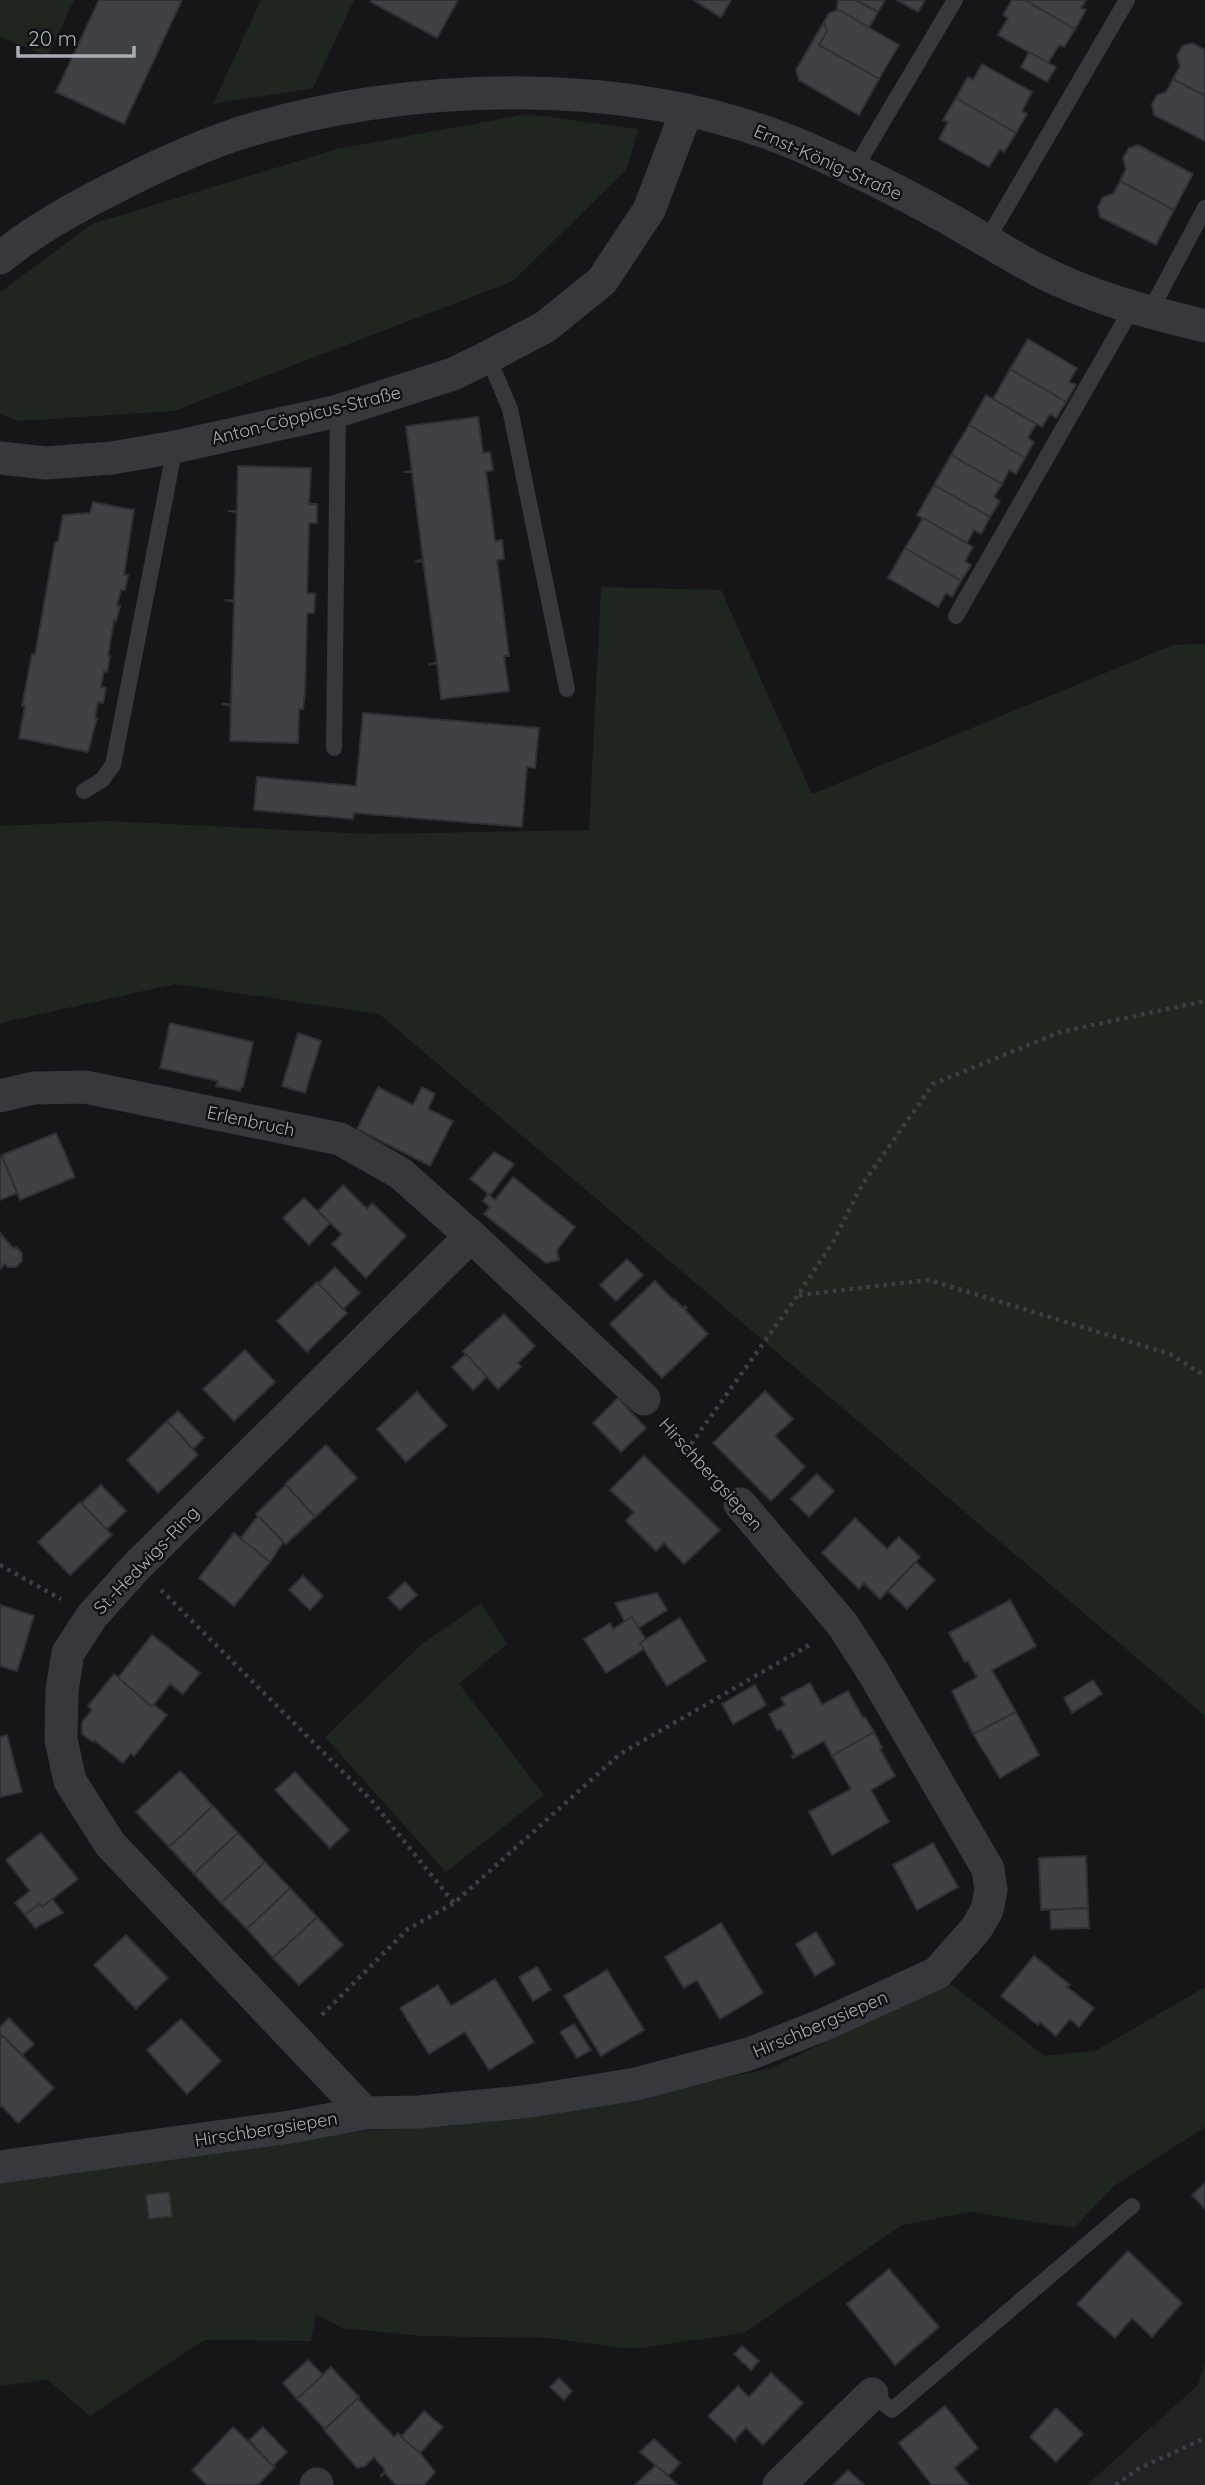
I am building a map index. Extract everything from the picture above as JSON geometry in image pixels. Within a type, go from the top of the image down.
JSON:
[{"type":"street","name":"Ernst-König-Straße","points":[[0,258],[77,206],[165,162],[234,135],[302,117],[389,101],[502,92],[596,96],[687,110],[740,124],[797,144],[854,170],[1040,271],[1101,297],[1205,326]]},
{"type":"street","name":"Anton-Cöppicus-Straße","points":[[0,458],[46,463],[112,458],[175,447],[338,411],[453,374],[488,357],[545,327],[602,281],[649,209],[687,110]]},
{"type":"street","name":"Erlenbruch","points":[[0,1096],[34,1088],[85,1087],[340,1139],[400,1173],[471,1236]]},
{"type":"street","points":[[471,1236],[644,1399]]},
{"type":"street","name":"St.-Hedwigs-Ring","points":[[365,2113],[110,1844],[70,1781],[61,1739],[62,1690],[68,1653],[92,1616],[136,1567],[471,1236]]},
{"type":"street","name":"Hirschbergsiepen","points":[[0,2167],[277,2129],[365,2113],[419,2112],[531,2101],[636,2084],[749,2054],[825,2024],[937,1973],[976,1929],[987,1910],[991,1890],[988,1869],[843,1625],[740,1504]]},
{"type":"street","points":[[779,2485],[872,2394]]},
{"type":"lane","points":[[854,170],[955,0]]},
{"type":"lane","points":[[987,240],[1127,0]]},
{"type":"lane","points":[[956,617],[1205,208]]},
{"type":"lane","points":[[488,357],[510,409],[567,689]]},
{"type":"lane","points":[[334,748],[338,411]]},
{"type":"lane","points":[[84,791],[102,780],[113,765],[175,447]]},
{"type":"lane","points":[[872,2394],[892,2410],[1132,2206]]},
{"type":"path","points":[[686,1451],[798,1295],[834,1240],[862,1185],[933,1084],[1060,1032],[1205,1000]]},
{"type":"path","points":[[798,1295],[929,1280],[1170,1354],[1205,1376]]},
{"type":"path","name":"Hirschbergsiepen","points":[[644,1399],[686,1451],[740,1504]]},
{"type":"path","points":[[0,1566],[92,1616]]},
{"type":"path","points":[[136,1567],[371,1800],[454,1903]]},
{"type":"path","points":[[296,2040],[408,1929],[454,1903],[620,1754],[843,1625]]},
{"type":"path","points":[[1116,2485],[1138,2469],[1205,2438]]},
{"type":"shaded area","points":[[0,0],[74,0],[48,56],[0,37]]},
{"type":"shaded area","points":[[261,0],[354,0],[313,88],[213,104]]},
{"type":"shaded area","points":[[528,114],[638,129],[627,169],[513,281],[174,411],[18,421],[0,414],[0,292],[92,224],[337,149]]},
{"type":"shaded area","points":[[601,587],[721,590],[812,794],[1173,645],[1205,644],[1205,1716],[379,1014],[175,984],[0,1023],[0,826],[109,821],[370,834],[589,830]]},
{"type":"shaded area","points":[[481,1603],[507,1644],[459,1684],[544,1795],[446,1872],[325,1737],[422,1644]]},
{"type":"shaded area","points":[[949,1983],[1045,2056],[1097,2050],[1205,1987],[1205,2127],[1114,2186],[1074,2228],[971,2212],[902,2225],[744,2333],[632,2349],[548,2338],[423,2336],[342,2328],[316,2314],[311,2341],[204,2340],[90,2416],[48,2380],[0,2386],[0,2181],[279,2140],[363,2131],[452,2126],[565,2109],[769,2069]]},
{"type":"shaded area","points":[[1205,2362],[1205,2485],[1087,2485],[1198,2385]]},
{"type":"building","points":[[99,0],[182,0],[124,124],[56,92]]},
{"type":"building","points":[[458,0],[437,38],[371,2]]},
{"type":"building","points":[[693,0],[731,0],[721,17]]},
{"type":"building","points":[[838,0],[856,0],[878,12],[869,28],[837,10]]},
{"type":"building","points":[[856,0],[885,0],[878,12]]},
{"type":"building","points":[[897,0],[925,0],[918,12]]},
{"type":"building","points":[[1012,0],[1025,0],[1075,29],[1064,47],[1059,45],[1048,63],[998,35],[1008,18],[1003,15]]},
{"type":"building","points":[[1025,0],[1086,0],[1081,8],[1086,10],[1075,29]]},
{"type":"building","points":[[839,10],[899,45],[879,79],[819,45],[827,31],[824,22],[829,13]]},
{"type":"building","points":[[824,22],[827,31],[819,45],[879,79],[859,115],[799,80],[796,70]]},
{"type":"building","points":[[1192,43],[1205,50],[1205,96],[1173,79],[1180,66],[1177,56],[1182,46]]},
{"type":"building","points":[[1029,52],[1056,67],[1047,82],[1021,67]]},
{"type":"building","points":[[982,64],[1032,92],[1022,111],[1027,114],[1016,133],[956,98],[968,77],[973,80]]},
{"type":"building","points":[[1173,79],[1205,96],[1205,141],[1154,115],[1152,104],[1157,95],[1166,92]]},
{"type":"building","points":[[956,98],[1016,133],[1004,152],[1000,149],[989,167],[939,139],[948,122],[943,120]]},
{"type":"building","points":[[1138,145],[1193,174],[1174,210],[1120,181],[1126,169],[1123,158],[1129,148]]},
{"type":"building","points":[[1120,181],[1174,210],[1156,245],[1100,217],[1098,207],[1103,197],[1113,194]]},
{"type":"building","points":[[1028,339],[1077,368],[1069,382],[1076,385],[1066,402],[1010,369]]},
{"type":"building","points":[[1010,369],[1066,402],[1056,418],[1050,414],[1042,427],[993,399]]},
{"type":"building","points":[[986,395],[1036,424],[1028,438],[1034,442],[1025,458],[969,425]]},
{"type":"building","points":[[478,417],[483,453],[490,452],[493,470],[486,472],[495,541],[502,540],[504,559],[497,560],[509,656],[504,656],[509,691],[441,699],[437,663],[428,665],[437,662],[423,561],[415,562],[423,559],[412,472],[403,472],[412,471],[406,426]]},
{"type":"building","points":[[969,425],[1025,458],[1016,474],[1009,470],[1002,484],[951,455]]},
{"type":"building","points":[[951,455],[1002,484],[994,497],[1000,501],[990,517],[934,485]]},
{"type":"building","points":[[238,466],[311,468],[309,504],[317,504],[317,523],[309,523],[307,593],[315,594],[314,613],[307,613],[305,693],[303,709],[299,709],[298,743],[230,741],[231,706],[222,704],[231,704],[234,602],[225,600],[234,600],[237,512],[228,511],[237,511]]},
{"type":"building","points":[[934,485],[990,517],[981,534],[974,530],[967,543],[917,515]]},
{"type":"building","points":[[93,502],[134,510],[124,575],[128,575],[125,590],[121,590],[117,606],[120,606],[116,621],[114,620],[107,672],[104,671],[101,687],[106,688],[103,703],[98,702],[97,718],[88,752],[19,738],[32,654],[35,655],[55,542],[58,542],[63,515],[90,513]]},
{"type":"building","points":[[923,518],[973,547],[965,561],[971,565],[961,581],[905,548]]},
{"type":"building","points":[[905,548],[961,581],[952,597],[946,593],[938,607],[888,578]]},
{"type":"building","points":[[363,713],[539,728],[535,768],[527,767],[522,827],[354,813],[353,819],[254,810],[257,777],[356,786]]},
{"type":"building","points":[[170,1023],[253,1042],[240,1091],[216,1086],[218,1081],[160,1068]]},
{"type":"building","points":[[298,1033],[321,1041],[305,1093],[282,1086]]},
{"type":"building","points":[[378,1087],[413,1105],[422,1087],[435,1094],[428,1109],[453,1121],[430,1166],[357,1129]]},
{"type":"building","points":[[56,1133],[75,1177],[20,1200],[2,1155]]},
{"type":"building","points":[[494,1152],[514,1164],[490,1195],[470,1179]]},
{"type":"building","points":[[2,1157],[17,1193],[0,1200],[0,1158]]},
{"type":"building","points":[[513,1177],[575,1227],[557,1250],[559,1260],[546,1263],[484,1214],[490,1207],[483,1201],[488,1194],[495,1200]]},
{"type":"building","points":[[343,1185],[367,1209],[372,1203],[406,1236],[366,1278],[332,1244],[342,1234],[318,1211]]},
{"type":"building","points":[[304,1198],[330,1223],[309,1245],[283,1218]]},
{"type":"building","points":[[0,1233],[13,1248],[16,1247],[22,1253],[22,1261],[16,1267],[8,1267],[5,1264],[0,1269]]},
{"type":"building","points":[[627,1259],[643,1275],[616,1301],[600,1285]]},
{"type":"building","points":[[335,1267],[360,1293],[343,1309],[318,1284]]},
{"type":"building","points":[[655,1281],[673,1300],[687,1308],[685,1310],[708,1334],[662,1378],[610,1324]]},
{"type":"building","points":[[317,1282],[347,1313],[307,1352],[277,1321]]},
{"type":"building","points":[[504,1314],[535,1346],[518,1363],[521,1367],[498,1389],[463,1351]]},
{"type":"building","points":[[245,1350],[275,1382],[234,1421],[203,1389]]},
{"type":"building","points":[[466,1354],[487,1377],[473,1390],[452,1367]]},
{"type":"building","points":[[765,1391],[793,1419],[775,1436],[805,1467],[771,1501],[713,1443]]},
{"type":"building","points":[[417,1392],[447,1426],[406,1462],[377,1429]]},
{"type":"building","points":[[618,1398],[646,1428],[621,1452],[593,1423]]},
{"type":"building","points":[[178,1411],[204,1438],[193,1449],[167,1421]]},
{"type":"building","points":[[167,1421],[198,1455],[158,1493],[127,1460]]},
{"type":"building","points":[[326,1445],[357,1478],[315,1517],[285,1484]]},
{"type":"building","points":[[644,1456],[720,1530],[684,1564],[664,1543],[656,1551],[626,1521],[634,1512],[610,1490]]},
{"type":"building","points":[[817,1474],[834,1491],[809,1517],[791,1499]]},
{"type":"building","points":[[101,1485],[126,1511],[106,1530],[81,1503]]},
{"type":"building","points":[[286,1485],[315,1517],[286,1544],[256,1514]]},
{"type":"building","points":[[80,1502],[112,1535],[70,1575],[38,1542]]},
{"type":"building","points":[[258,1516],[283,1542],[270,1562],[240,1539]]},
{"type":"building","points":[[855,1518],[887,1549],[899,1537],[920,1557],[880,1599],[864,1583],[859,1589],[822,1553]]},
{"type":"building","points":[[234,1533],[270,1562],[234,1606],[199,1578]]},
{"type":"building","points":[[916,1562],[935,1580],[907,1609],[888,1591]]},
{"type":"building","points":[[303,1576],[323,1596],[310,1610],[289,1590]]},
{"type":"building","points":[[405,1582],[417,1595],[400,1610],[388,1598]]},
{"type":"building","points":[[657,1593],[667,1610],[638,1628],[632,1617],[625,1622],[615,1603]]},
{"type":"building","points":[[1010,1600],[1036,1646],[992,1670],[1016,1712],[973,1734],[952,1691],[977,1677],[949,1633]]},
{"type":"building","points":[[0,1605],[34,1616],[17,1671],[0,1666]]},
{"type":"building","points":[[632,1617],[646,1640],[640,1643],[644,1649],[606,1673],[584,1639],[610,1623],[613,1629]]},
{"type":"building","points":[[680,1618],[706,1661],[667,1686],[640,1643]]},
{"type":"building","points":[[152,1635],[200,1673],[183,1694],[170,1684],[152,1707],[117,1679]]},
{"type":"building","points":[[114,1674],[152,1707],[154,1705],[167,1715],[134,1756],[131,1753],[123,1763],[82,1734],[82,1722],[92,1710],[88,1706]]},
{"type":"building","points":[[1093,1680],[1102,1694],[1072,1713],[1064,1698]]},
{"type":"building","points":[[810,1683],[822,1705],[848,1691],[874,1732],[832,1756],[824,1741],[793,1758],[795,1755],[781,1729],[777,1730],[769,1714],[785,1705],[781,1698]]},
{"type":"building","points":[[755,1685],[766,1705],[733,1724],[722,1704]]},
{"type":"building","points":[[1016,1712],[1039,1755],[1000,1778],[973,1734]]},
{"type":"building","points":[[874,1732],[895,1776],[871,1790],[889,1822],[832,1855],[809,1812],[851,1789],[832,1756]]},
{"type":"building","points":[[7,1735],[22,1792],[0,1797],[0,1737]]},
{"type":"building","points":[[180,1771],[213,1806],[169,1847],[136,1812]]},
{"type":"building","points":[[295,1772],[349,1830],[330,1848],[275,1790]]},
{"type":"building","points":[[213,1806],[238,1833],[194,1874],[169,1847]]},
{"type":"building","points":[[41,1833],[78,1879],[42,1907],[39,1904],[25,1915],[15,1903],[30,1891],[6,1860]]},
{"type":"building","points":[[238,1833],[265,1862],[221,1903],[194,1874]]},
{"type":"building","points":[[933,1843],[958,1887],[917,1910],[893,1865]]},
{"type":"building","points":[[1086,1856],[1088,1908],[1041,1910],[1039,1858]]},
{"type":"building","points":[[265,1862],[290,1888],[247,1929],[221,1903]]},
{"type":"building","points":[[290,1888],[317,1917],[273,1958],[247,1929]]},
{"type":"building","points":[[52,1899],[63,1913],[35,1928],[25,1915],[39,1904],[42,1907]]},
{"type":"building","points":[[1088,1908],[1089,1928],[1051,1929],[1050,1910]]},
{"type":"building","points":[[317,1917],[343,1945],[299,1985],[273,1958]]},
{"type":"building","points":[[721,1923],[763,1993],[720,2019],[697,1980],[684,1988],[665,1957]]},
{"type":"building","points":[[816,1932],[835,1964],[815,1976],[796,1944]]},
{"type":"building","points":[[126,1935],[168,1978],[136,2009],[94,1965]]},
{"type":"building","points":[[1034,1956],[1094,2008],[1079,2027],[1070,2019],[1056,2036],[1001,1996]]},
{"type":"building","points":[[537,1967],[551,1990],[533,2001],[519,1977]]},
{"type":"building","points":[[607,1970],[644,2030],[601,2056],[564,1996]]},
{"type":"building","points":[[495,1979],[534,2042],[489,2070],[465,2032],[429,2054],[400,2008],[438,1985],[451,2006]]},
{"type":"building","points":[[9,2018],[34,2044],[22,2055],[0,2036],[0,2027]]},
{"type":"building","points":[[181,2019],[221,2061],[187,2094],[147,2050]]},
{"type":"building","points":[[574,2024],[591,2050],[577,2058],[560,2032]]},
{"type":"building","points":[[3,2036],[54,2088],[18,2123],[0,2107],[0,2038]]},
{"type":"building","points":[[1205,2183],[1205,2209],[1192,2195]]},
{"type":"building","points":[[169,2192],[172,2216],[149,2219],[146,2195]]},
{"type":"building","points":[[1128,2251],[1182,2303],[1152,2337],[1132,2318],[1115,2338],[1077,2304]]},
{"type":"building","points":[[889,2269],[939,2327],[895,2365],[847,2304]]},
{"type":"building","points":[[742,2346],[759,2361],[751,2370],[734,2354]]},
{"type":"building","points":[[308,2360],[323,2375],[297,2399],[283,2383]]},
{"type":"building","points":[[331,2367],[359,2397],[325,2429],[297,2399]]},
{"type":"building","points":[[771,2373],[803,2403],[763,2445],[746,2428],[735,2439],[736,2442],[708,2416],[738,2386],[749,2397]]},
{"type":"building","points":[[559,2378],[572,2391],[564,2400],[550,2387]]},
{"type":"building","points":[[359,2397],[394,2437],[398,2433],[420,2453],[435,2472],[424,2485],[396,2485],[385,2473],[380,2477],[385,2470],[374,2457],[365,2466],[357,2468],[324,2430]]},
{"type":"building","points":[[945,2406],[978,2448],[954,2468],[969,2485],[932,2485],[899,2443]]},
{"type":"building","points":[[1056,2408],[1083,2434],[1056,2462],[1030,2437]]},
{"type":"building","points":[[424,2411],[443,2427],[420,2453],[401,2437]]},
{"type":"building","points":[[233,2427],[275,2467],[258,2485],[207,2485],[192,2470]]},
{"type":"building","points":[[263,2427],[287,2452],[273,2466],[249,2440]]},
{"type":"building","points":[[654,2439],[680,2463],[668,2476],[640,2452]]},
{"type":"building","points":[[656,2465],[677,2485],[635,2485]]},
{"type":"building","points":[[848,2470],[864,2485],[833,2485]]}]
